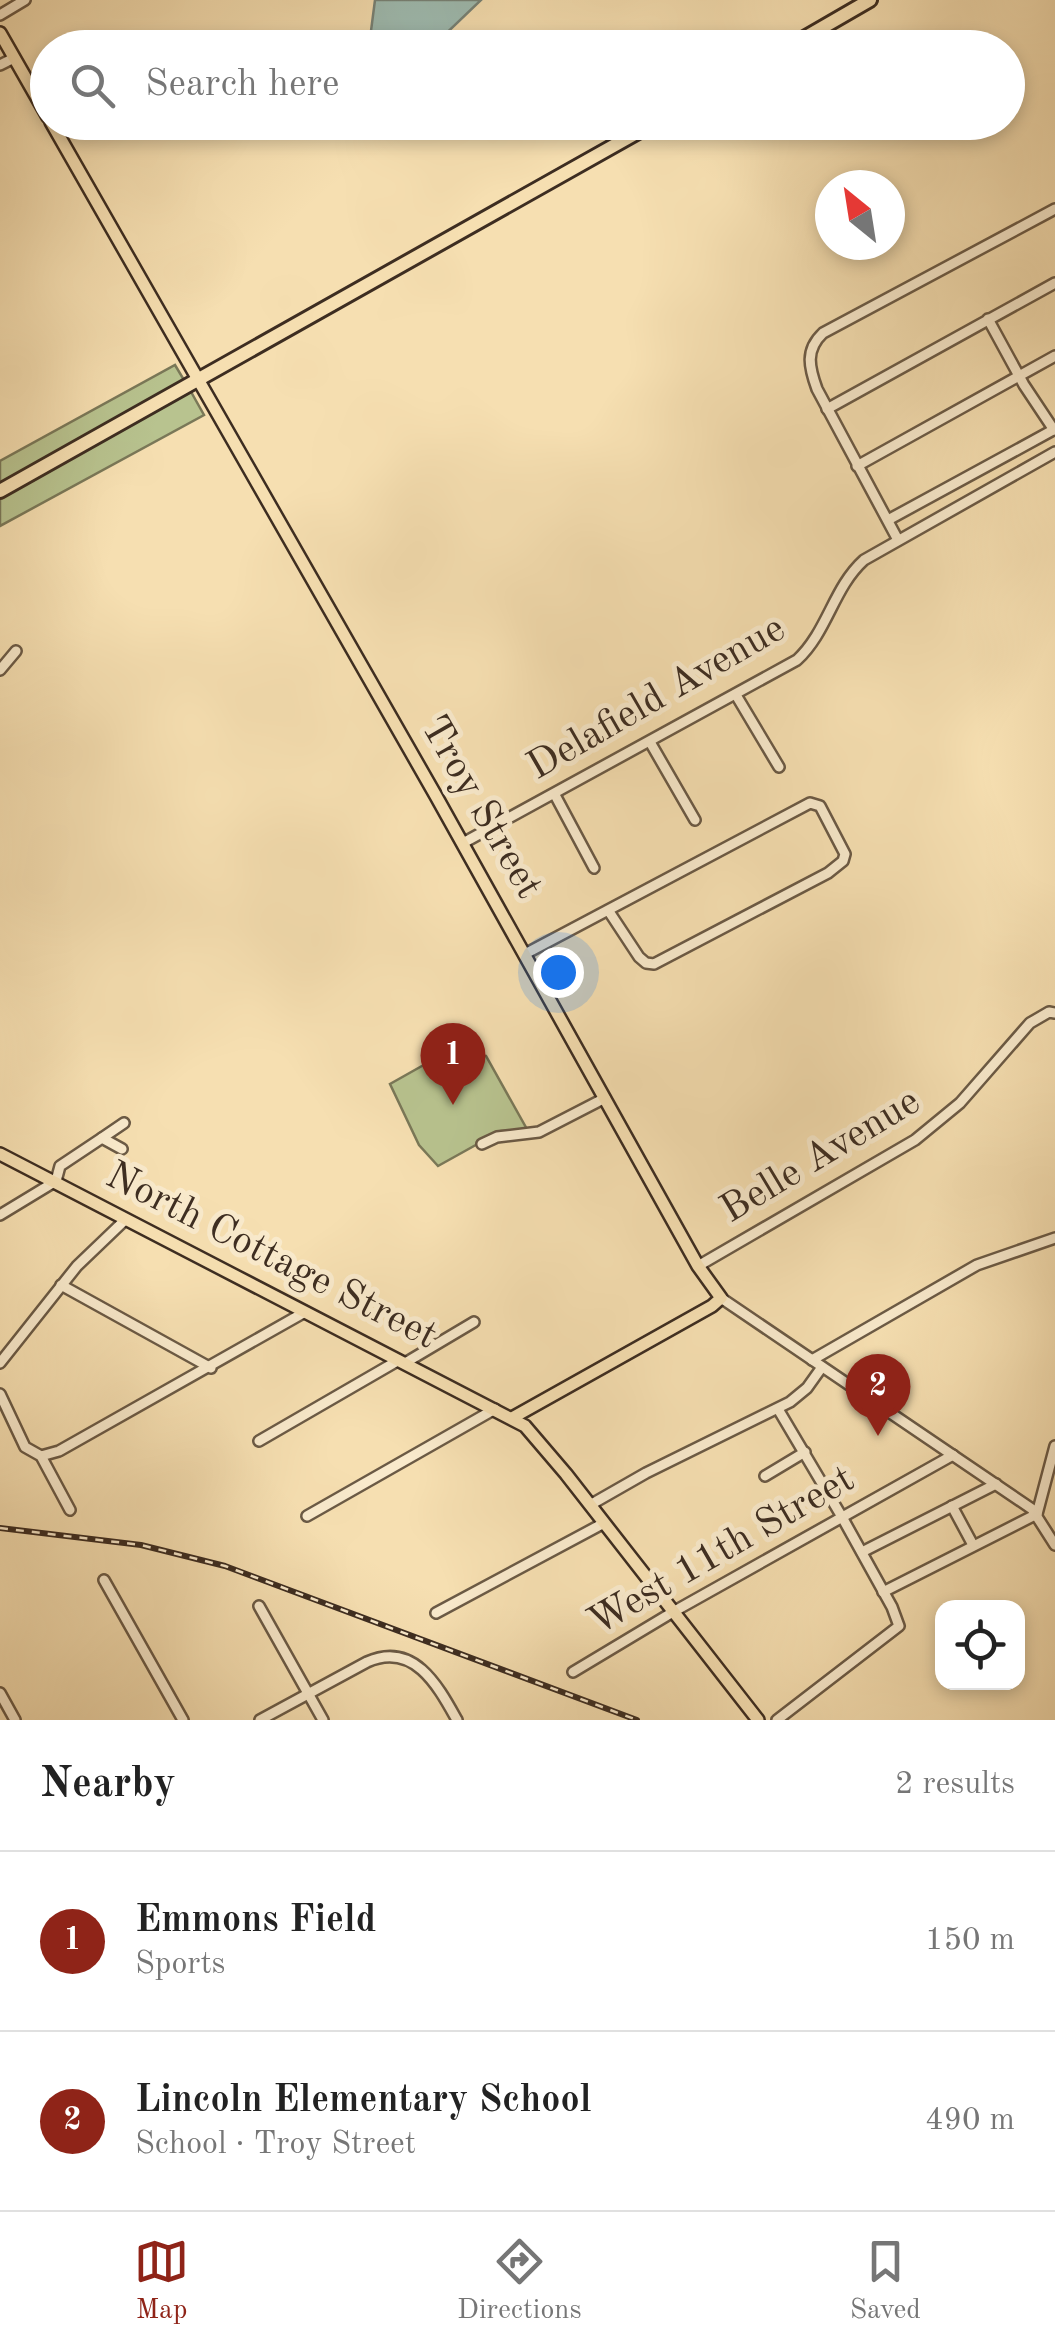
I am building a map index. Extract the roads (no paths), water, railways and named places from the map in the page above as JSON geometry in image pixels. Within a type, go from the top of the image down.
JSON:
[{"type":"highway","points":[[818,30],[870,0]]},
{"type":"highway","points":[[0,491],[624,140]]},
{"type":"main road","name":"Troy Street","points":[[0,33],[30,86]]},
{"type":"main road","name":"Troy Street","points":[[60,140],[526,954],[698,1266],[721,1298]]},
{"type":"main road","name":"North Cottage Street","points":[[0,1154],[512,1418],[533,1434],[758,1720]]},
{"type":"main road","points":[[512,1418],[721,1298]]},
{"type":"street","points":[[0,15],[25,0]]},
{"type":"street","points":[[0,65],[14,58]]},
{"type":"street","points":[[898,540],[827,409],[809,363],[813,344],[823,333],[1055,209]]},
{"type":"street","points":[[827,409],[1055,284]]},
{"type":"street","points":[[888,520],[1055,430],[988,319]]},
{"type":"street","points":[[857,466],[1055,356]]},
{"type":"street","name":"Delafield Avenue","points":[[463,844],[797,660],[809,649],[854,568],[1055,452]]},
{"type":"street","points":[[0,670],[16,651]]},
{"type":"street","points":[[736,694],[779,767]]},
{"type":"street","points":[[650,742],[695,820]]},
{"type":"street","points":[[555,794],[594,868]]},
{"type":"street","points":[[526,954],[608,910],[813,802],[820,806],[843,846],[843,862],[828,873],[654,964],[639,957],[608,910]]},
{"type":"street","name":"Belle Avenue","points":[[698,1266],[916,1140],[960,1103],[1030,1023],[1048,1012],[1055,1013]]},
{"type":"street","points":[[482,1144],[497,1137],[538,1132],[605,1098]]},
{"type":"street","points":[[0,1215],[56,1181],[60,1166],[124,1122]]},
{"type":"street","points":[[102,1138],[122,1149]]},
{"type":"street","points":[[0,1363],[62,1284],[125,1220]]},
{"type":"street","points":[[812,1360],[976,1265],[1055,1238]]},
{"type":"street","points":[[62,1284],[211,1368]]},
{"type":"street","name":"Troy Street","points":[[721,1298],[1038,1514]]},
{"type":"street","points":[[41,1456],[59,1452],[305,1312]]},
{"type":"street","points":[[259,1441],[474,1322]]},
{"type":"street","points":[[590,1505],[778,1409],[801,1394],[822,1367]]},
{"type":"street","points":[[0,1394],[25,1446],[41,1456],[70,1510]]},
{"type":"street","points":[[307,1516],[495,1409]]},
{"type":"street","points":[[777,1720],[896,1630],[899,1622],[778,1409]]},
{"type":"street","points":[[1055,1446],[1038,1514],[1055,1545]]},
{"type":"street","points":[[765,1476],[805,1452]]},
{"type":"street","name":"West 11th Street","points":[[573,1672],[953,1455]]},
{"type":"street","points":[[862,1552],[996,1484]]},
{"type":"street","points":[[952,1506],[973,1545]]},
{"type":"street","points":[[883,1592],[1038,1514]]},
{"type":"street","points":[[436,1613],[604,1523]]},
{"type":"street","points":[[104,1580],[183,1720]]},
{"type":"street","points":[[259,1606],[322,1720]]},
{"type":"street","points":[[260,1720],[385,1656],[419,1667],[434,1680],[457,1720]]},
{"type":"street","points":[[0,1693],[16,1720]]},
{"type":"water","points":[[375,0],[481,0],[450,30],[371,30]]},
{"type":"railway","points":[[0,1528],[141,1545],[225,1566],[637,1720]]},
{"type":"place","name":"Emmons Field","points":[[453,1105]]},
{"type":"place","name":"Lincoln Elementary School","points":[[878,1436]]}]
